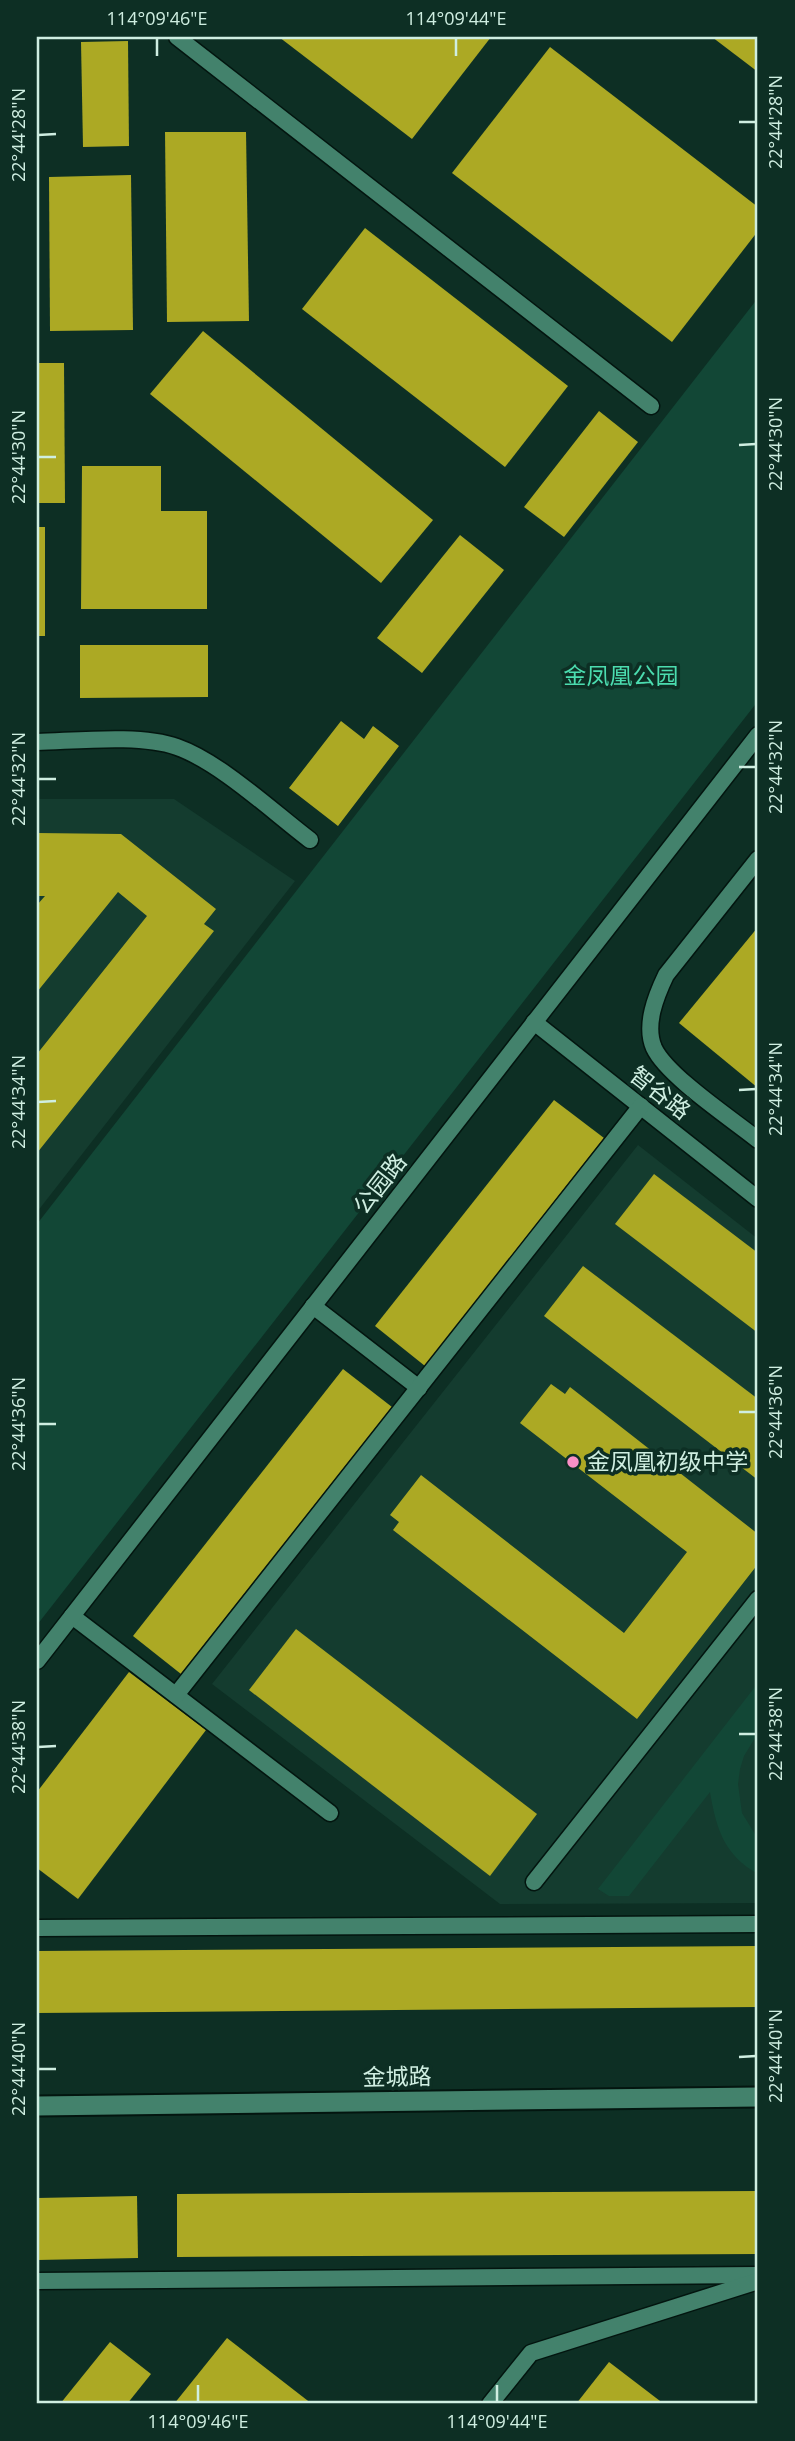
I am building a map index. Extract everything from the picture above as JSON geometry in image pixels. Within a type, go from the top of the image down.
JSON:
[{"type":"street","name":"金城路","points":[[37,2106],[758,2097]]},
{"type":"lane","points":[[177,37],[651,406]]},
{"type":"lane","name":"公园路","points":[[37,1661],[758,735]]},
{"type":"lane","points":[[37,742],[146,741],[175,747],[204,759],[310,840]]},
{"type":"lane","points":[[758,859],[666,975],[656,998],[651,1023],[653,1046],[666,1067],[758,1140]]},
{"type":"lane","name":"智谷路","points":[[534,1022],[758,1199]]},
{"type":"lane","points":[[176,1695],[641,1107]]},
{"type":"lane","points":[[313,1306],[419,1388]]},
{"type":"lane","points":[[534,1882],[758,1599]]},
{"type":"lane","points":[[72,1616],[330,1814]]},
{"type":"lane","points":[[37,1927],[758,1924]]},
{"type":"lane","points":[[37,2281],[758,2275]]},
{"type":"lane","points":[[490,2404],[531,2353],[758,2281]]},
{"type":"shaded area","points":[[37,799],[174,799],[295,881],[37,1212]]},
{"type":"shaded area","name":"金凤凰初级中学","points":[[638,1145],[758,1239],[758,1903],[500,1904],[212,1684]]},
{"type":"green space","name":"金凤凰公园","points":[[758,298],[758,701],[37,1625],[37,1224]]},
{"type":"green space","points":[[758,1683],[758,1733],[744,1756],[738,1784],[742,1813],[758,1839],[758,1874],[729,1849],[715,1817],[710,1792],[629,1896],[609,1896],[598,1889]]},
{"type":"building","points":[[279,37],[491,37],[412,139]]},
{"type":"building","points":[[712,37],[758,37],[758,72]]},
{"type":"building","points":[[128,41],[129,146],[83,147],[81,42]]},
{"type":"building","points":[[550,47],[758,207],[758,231],[672,342],[452,173]]},
{"type":"building","points":[[165,132],[246,132],[249,321],[167,322]]},
{"type":"building","points":[[131,175],[133,330],[50,331],[49,177]]},
{"type":"building","points":[[365,228],[568,386],[505,467],[302,309]]},
{"type":"building","points":[[203,331],[433,520],[381,583],[150,394]]},
{"type":"building","points":[[37,363],[64,363],[65,503],[37,503]]},
{"type":"building","points":[[599,411],[638,442],[564,537],[524,507]]},
{"type":"building","points":[[82,466],[161,466],[161,511],[207,511],[207,609],[81,609]]},
{"type":"building","points":[[37,527],[45,527],[45,636],[37,636]]},
{"type":"building","points":[[460,535],[504,570],[422,673],[377,638]]},
{"type":"building","points":[[80,645],[208,645],[208,697],[80,698]]},
{"type":"building","points":[[341,721],[364,739],[373,726],[399,746],[338,826],[289,788]]},
{"type":"building","points":[[37,833],[121,834],[216,909],[204,924],[214,931],[37,1153],[37,1054],[147,916],[118,892],[37,992],[37,905],[45,896],[37,896]]},
{"type":"building","points":[[758,927],[758,1088],[679,1023]]},
{"type":"building","points":[[554,1100],[604,1138],[425,1366],[375,1326]]},
{"type":"building","points":[[654,1174],[758,1253],[758,1333],[615,1224]]},
{"type":"building","points":[[583,1266],[758,1399],[758,1480],[544,1316]]},
{"type":"building","points":[[343,1369],[392,1407],[181,1674],[133,1636]]},
{"type":"building","points":[[551,1384],[565,1394],[570,1387],[758,1534],[758,1564],[637,1719],[393,1530],[399,1522],[390,1515],[421,1475],[624,1633],[687,1552],[520,1423]]},
{"type":"building","points":[[296,1629],[537,1814],[490,1876],[249,1690]]},
{"type":"building","points":[[129,1672],[206,1730],[78,1899],[37,1868],[37,1792]]},
{"type":"building","points":[[758,1946],[758,2007],[37,2013],[37,1951]]},
{"type":"building","points":[[758,2191],[758,2254],[177,2257],[177,2194]]},
{"type":"building","points":[[137,2196],[138,2258],[37,2260],[37,2198]]},
{"type":"building","points":[[227,2338],[312,2404],[174,2404]]},
{"type":"building","points":[[110,2342],[151,2374],[127,2404],[60,2404]]},
{"type":"building","points":[[609,2362],[664,2404],[576,2404]]},
{"type":"place","name":"金凤凰初级中学","points":[[573,1462]]}]
